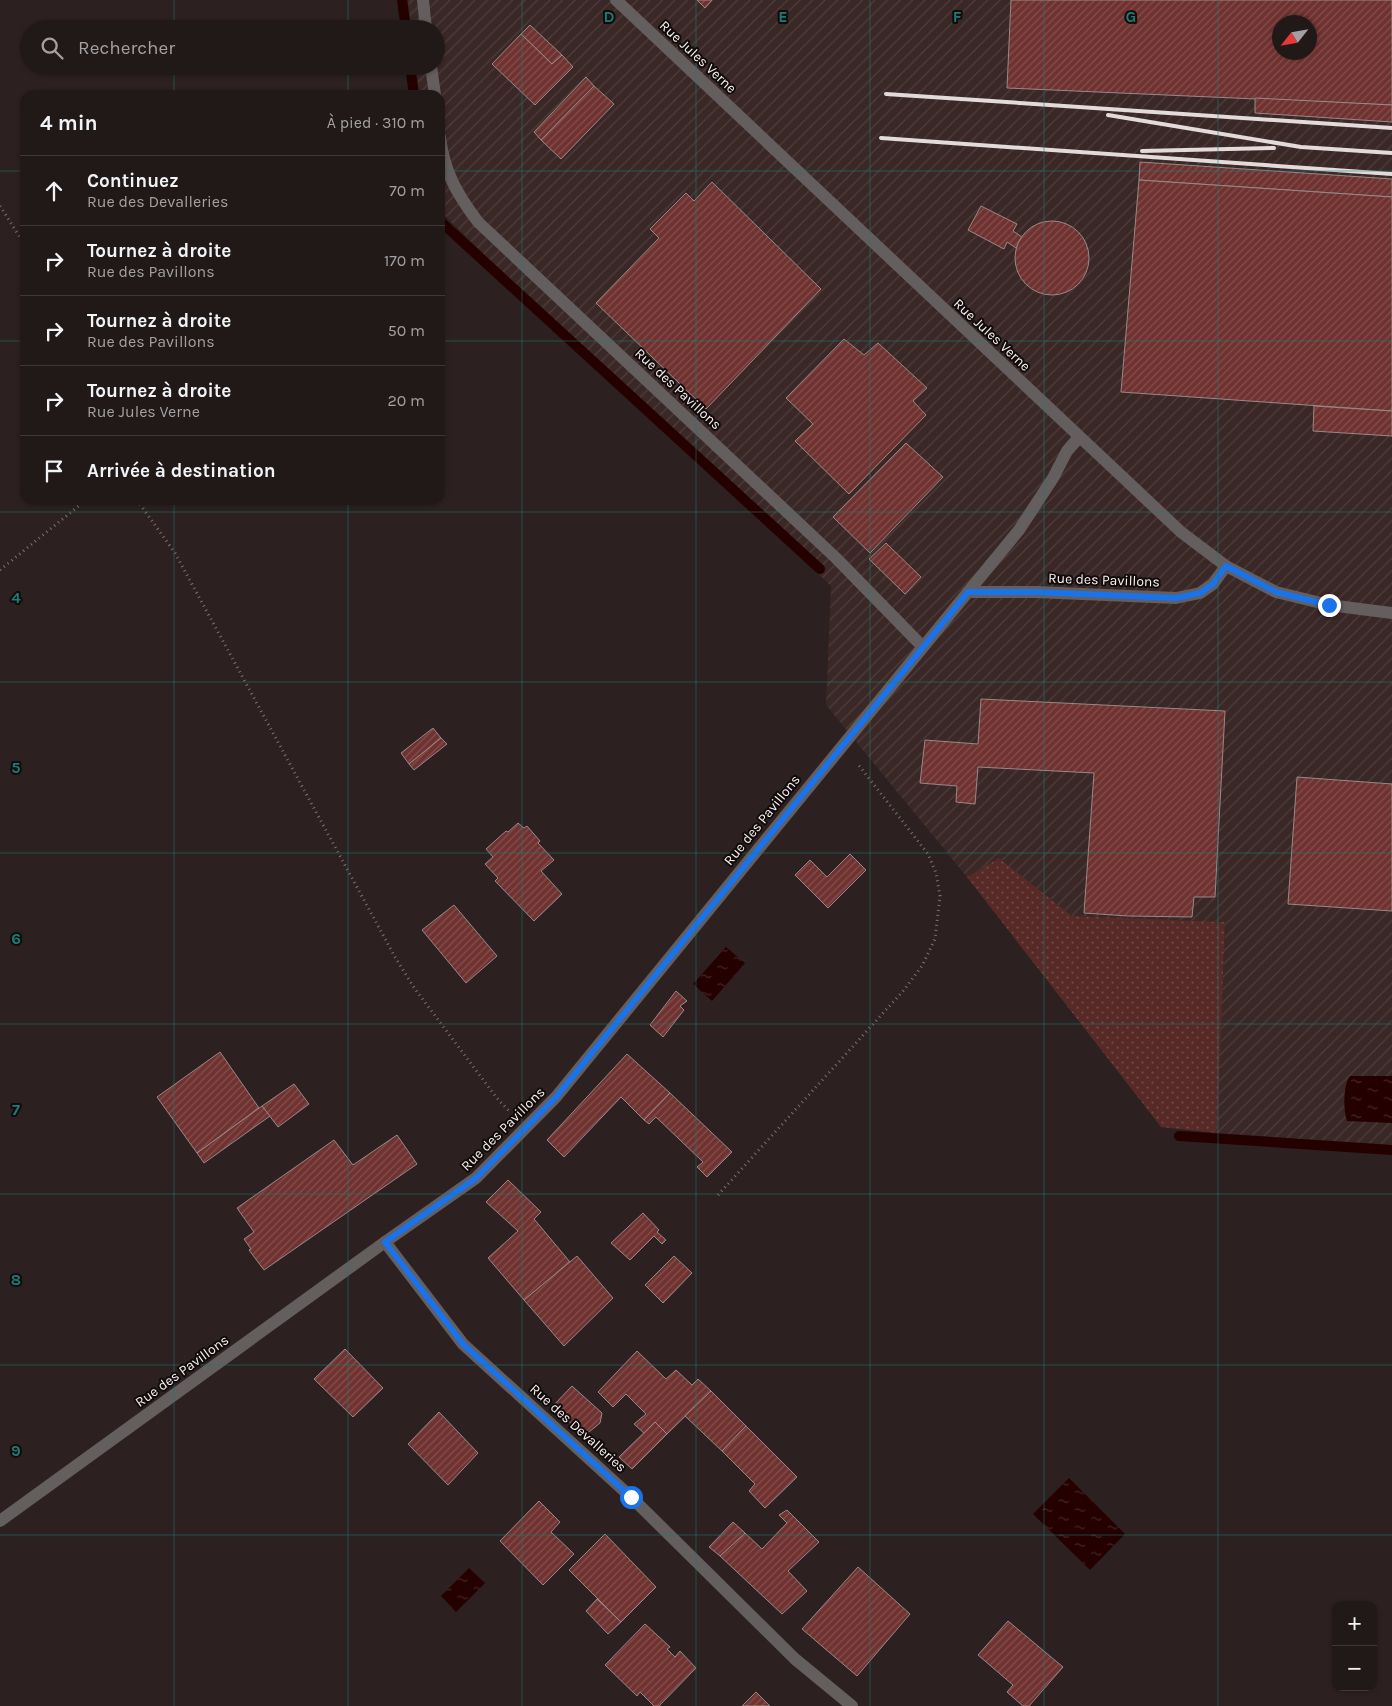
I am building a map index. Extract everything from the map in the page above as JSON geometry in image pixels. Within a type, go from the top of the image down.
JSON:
[{"type":"street","points":[[422,0],[425,20]]},
{"type":"street","name":"Rue Jules Verne","points":[[616,0],[1181,532],[1226,566],[1276,592],[1329,605],[1392,613]]},
{"type":"street","points":[[432,75],[434,90]]},
{"type":"street","name":"Rue des Pavillons","points":[[445,163],[449,177],[462,200],[478,222],[836,558],[923,647]]},
{"type":"street","name":"Rue des Pavillons","points":[[0,1521],[476,1178],[525,1129],[556,1097],[1018,530],[1053,478],[1067,451],[1079,437]]},
{"type":"street","name":"Rue des Pavillons","points":[[968,592],[1036,592],[1176,598],[1200,593],[1213,584],[1226,566]]},
{"type":"street","name":"Rue des Devalleries","points":[[385,1242],[463,1344],[631,1497],[796,1659],[852,1706]]},
{"type":"path","points":[[0,206],[20,237]]},
{"type":"path","points":[[0,570],[80,505]]},
{"type":"path","points":[[141,505],[175,553],[395,957],[415,989],[496,1097],[525,1129]]},
{"type":"path","points":[[718,1195],[904,990],[922,966],[935,939],[940,896],[936,873],[928,854],[843,745]]},
{"type":"shaded area","points":[[408,0],[1392,0],[1392,1145],[1217,1133],[1225,922],[1072,916],[999,858],[967,877],[826,705],[831,586],[550,319],[445,216],[445,90],[418,90],[417,75],[445,75],[445,20],[410,20]]},
{"type":"shaded area","points":[[999,858],[1072,916],[1225,922],[1217,1133],[1161,1127],[967,877]]},
{"type":"water","points":[[726,947],[745,963],[712,1001],[693,984]]},
{"type":"water","points":[[1350,1076],[1392,1076],[1392,1123],[1347,1121],[1344,1098]]},
{"type":"water","points":[[1069,1478],[1125,1534],[1090,1570],[1033,1514]]},
{"type":"water","points":[[469,1568],[485,1583],[456,1612],[441,1596]]},
{"type":"building","points":[[697,0],[712,0],[705,8]]},
{"type":"building","points":[[1011,0],[1392,0],[1392,105],[1007,88]]},
{"type":"building","points":[[530,25],[562,55],[552,64],[521,34]]},
{"type":"building","points":[[521,34],[552,64],[562,55],[573,67],[535,105],[492,64]]},
{"type":"building","points":[[586,77],[594,86],[541,140],[534,132]]},
{"type":"building","points":[[594,86],[614,104],[561,159],[541,140]]},
{"type":"building","points":[[1255,98],[1392,105],[1392,122],[1255,113]]},
{"type":"building","points":[[1140,162],[1392,179],[1392,197],[1139,180]]},
{"type":"building","points":[[1139,180],[1392,197],[1392,411],[1121,392]]},
{"type":"building","points":[[712,182],[821,289],[706,409],[596,303],[659,238],[650,229],[686,193],[694,201]]},
{"type":"building","points":[[981,206],[1017,224],[1013,231],[1022,237],[1016,248],[1007,242],[1004,249],[968,230]]},
{"type":"building","points":[[1052,221],[1066,224],[1078,232],[1086,244],[1089,258],[1086,272],[1078,284],[1066,292],[1052,295],[1038,292],[1026,284],[1018,272],[1015,258],[1018,244],[1026,232],[1038,224]]},
{"type":"building","points":[[844,339],[864,355],[878,343],[927,388],[913,401],[926,415],[849,494],[795,441],[813,424],[786,398]]},
{"type":"building","points":[[1314,406],[1392,411],[1392,436],[1313,431]]},
{"type":"building","points":[[906,443],[943,477],[870,553],[833,517]]},
{"type":"building","points":[[886,543],[921,577],[905,594],[869,559]]},
{"type":"building","points":[[981,699],[1225,711],[1215,897],[1194,897],[1192,917],[1084,913],[1094,773],[978,767],[975,804],[956,802],[957,786],[920,783],[925,740],[978,744]]},
{"type":"building","points":[[433,728],[441,738],[409,764],[401,753]]},
{"type":"building","points":[[441,738],[447,744],[414,770],[409,764]]},
{"type":"building","points":[[1297,777],[1392,784],[1392,911],[1288,904]]},
{"type":"building","points":[[518,823],[524,828],[527,826],[540,841],[538,843],[554,860],[541,871],[562,894],[534,921],[495,881],[498,878],[485,864],[493,857],[486,849]]},
{"type":"building","points":[[850,854],[866,870],[828,908],[795,875],[810,860],[827,877]]},
{"type":"building","points":[[454,905],[497,956],[466,983],[422,930]]},
{"type":"building","points":[[676,991],[687,1001],[680,1006],[684,1010],[663,1037],[650,1025]]},
{"type":"building","points":[[220,1052],[259,1108],[197,1153],[157,1097]]},
{"type":"building","points":[[627,1054],[670,1093],[644,1120],[621,1097],[564,1157],[547,1140]]},
{"type":"building","points":[[294,1084],[309,1104],[278,1127],[262,1106]]},
{"type":"building","points":[[670,1093],[732,1152],[707,1177],[697,1167],[703,1162],[656,1117],[649,1124],[644,1120]]},
{"type":"building","points":[[262,1106],[270,1116],[204,1163],[197,1153]]},
{"type":"building","points":[[397,1135],[417,1164],[264,1270],[249,1250],[251,1249],[244,1239],[254,1232],[237,1208],[334,1140],[353,1165]]},
{"type":"building","points":[[508,1180],[541,1212],[534,1219],[570,1262],[524,1300],[488,1258],[518,1231],[486,1202]]},
{"type":"building","points":[[643,1213],[659,1230],[657,1232],[666,1240],[662,1244],[654,1236],[630,1260],[611,1243]]},
{"type":"building","points":[[577,1256],[613,1298],[564,1346],[524,1300]]},
{"type":"building","points":[[674,1256],[692,1273],[663,1303],[645,1285]]},
{"type":"building","points":[[345,1349],[383,1388],[353,1417],[314,1379]]},
{"type":"building","points":[[637,1351],[666,1379],[676,1370],[692,1385],[698,1379],[711,1391],[667,1434],[655,1422],[645,1434],[634,1424],[646,1414],[626,1394],[613,1407],[598,1392]]},
{"type":"building","points":[[572,1386],[602,1413],[600,1423],[584,1436],[553,1406]]},
{"type":"building","points":[[711,1391],[746,1426],[722,1451],[685,1416]]},
{"type":"building","points":[[439,1412],[478,1453],[448,1485],[408,1444]]},
{"type":"building","points":[[655,1422],[667,1434],[632,1469],[619,1457]]},
{"type":"building","points":[[746,1426],[797,1477],[765,1508],[749,1491],[755,1484],[722,1451]]},
{"type":"building","points":[[539,1501],[560,1522],[551,1532],[574,1554],[543,1585],[500,1541]]},
{"type":"building","points":[[787,1510],[819,1542],[788,1571],[807,1591],[782,1614],[720,1556],[745,1533],[762,1549],[787,1523],[779,1515]]},
{"type":"building","points":[[733,1522],[745,1533],[720,1556],[709,1547]]},
{"type":"building","points":[[605,1534],[656,1587],[621,1622],[569,1570]]},
{"type":"building","points":[[858,1567],[910,1614],[857,1676],[802,1629]]},
{"type":"building","points":[[597,1599],[621,1622],[608,1634],[586,1611]]},
{"type":"building","points":[[1008,1621],[1063,1667],[1029,1706],[1023,1706],[1007,1692],[1013,1685],[978,1655]]},
{"type":"building","points":[[645,1624],[670,1647],[667,1649],[675,1657],[680,1651],[696,1668],[659,1706],[654,1706],[640,1692],[637,1696],[605,1665]]},
{"type":"building","points":[[756,1692],[770,1706],[742,1706]]},
{"type":"waterway","points":[[402,0],[405,20]]},
{"type":"waterway","points":[[411,75],[413,90]]},
{"type":"waterway","points":[[445,226],[820,569]]},
{"type":"waterway","points":[[1179,1136],[1392,1150]]},
{"type":"railway","points":[[886,94],[1392,128]]},
{"type":"railway","points":[[1108,115],[1301,147],[1392,153]]},
{"type":"railway","points":[[881,138],[1392,174]]},
{"type":"railway","points":[[1142,151],[1274,148]]},
{"type":"route","points":[[631,1497],[463,1344],[385,1242],[476,1178],[556,1097],[968,592],[1036,592],[1176,598],[1200,593],[1213,584],[1226,566],[1276,592],[1329,605]]}]
